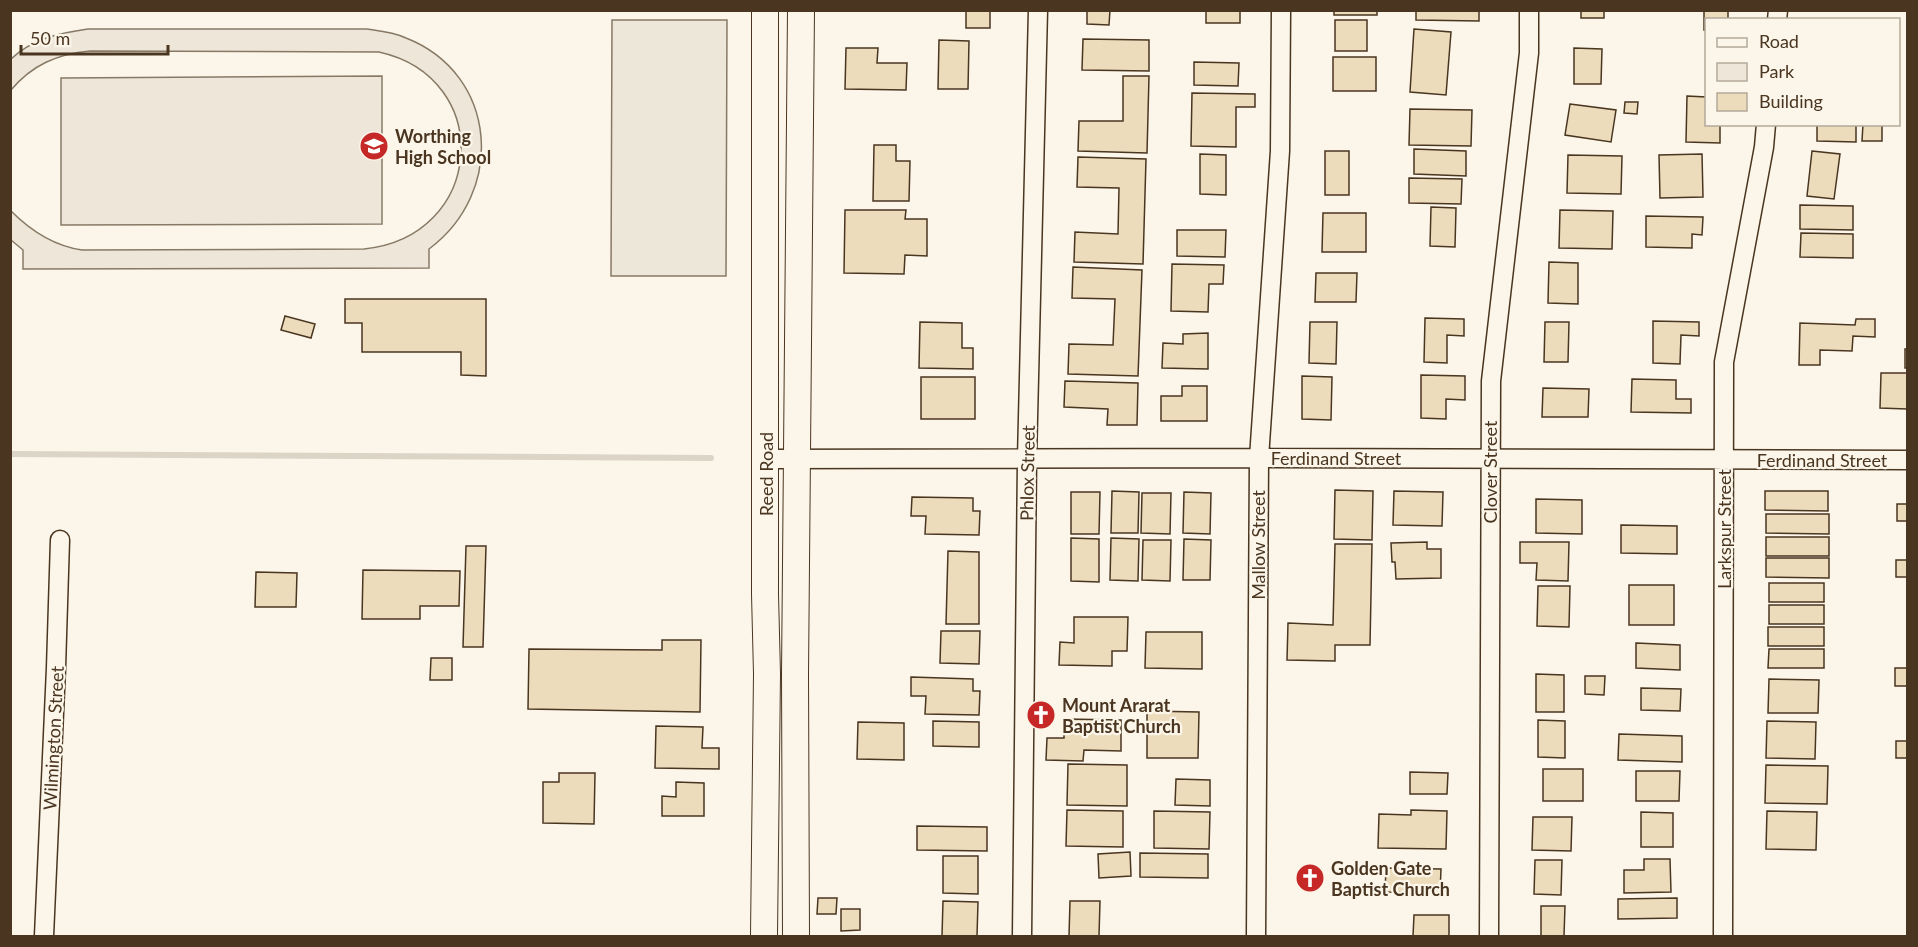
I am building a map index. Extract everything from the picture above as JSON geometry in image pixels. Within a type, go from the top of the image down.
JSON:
[{"type":"street","name":"Reed Road","points":[[764,936],[765,10]]},
{"type":"street","name":"Reed Road","points":[[796,936],[796,459],[801,10]]},
{"type":"street","name":"Phlox Street","points":[[1022,936],[1027,459],[1038,10]]},
{"type":"street","name":"Mallow Street","points":[[1256,936],[1258,458],[1280,151],[1281,10]]},
{"type":"street","name":"Clover Street","points":[[1489,936],[1491,381],[1529,53],[1529,10]]},
{"type":"street","name":"Larkspur Street","points":[[1723,936],[1724,362],[1764,147],[1766,126]]},
{"type":"street","name":"Ferdinand Street","points":[[765,459],[1908,460]]},
{"type":"street","name":"Wilmington Street","points":[[44,936],[60,540]]},
{"type":"street","points":[[766,674],[795,674]]},
{"type":"green space","points":[[88,29],[366,29],[406,38],[437,55],[459,78],[474,106],[481,136],[480,167],[471,197],[454,225],[429,249],[429,268],[23,269],[23,250],[11,240],[11,211],[26,225],[52,241],[82,250],[364,249],[404,238],[434,217],[453,188],[461,156],[458,123],[443,92],[417,67],[379,52],[90,51],[46,62],[19,81],[11,90],[11,59],[19,52],[46,38]]},
{"type":"green space","points":[[382,76],[382,224],[61,225],[61,78]]},
{"type":"shaded area","points":[[612,20],[727,20],[726,276],[611,276]]},
{"type":"building","points":[[966,10],[990,10],[990,28],[966,28]]},
{"type":"building","points":[[1087,10],[1110,10],[1109,25],[1087,24]]},
{"type":"building","points":[[1206,10],[1240,10],[1240,23],[1206,23]]},
{"type":"building","points":[[1334,10],[1377,10],[1377,15],[1334,15]]},
{"type":"building","points":[[1416,10],[1479,10],[1479,21],[1416,20]]},
{"type":"building","points":[[1581,10],[1604,10],[1604,18],[1581,18]]},
{"type":"building","points":[[1704,10],[1728,10],[1728,18],[1705,18],[1704,30]]},
{"type":"building","points":[[1335,20],[1367,20],[1367,51],[1335,51]]},
{"type":"building","points":[[1414,29],[1451,32],[1446,95],[1410,92]]},
{"type":"building","points":[[1083,39],[1149,40],[1149,71],[1082,70]]},
{"type":"building","points":[[939,40],[969,41],[968,89],[938,89]]},
{"type":"building","points":[[846,48],[878,48],[877,63],[907,63],[906,90],[845,89]]},
{"type":"building","points":[[1574,48],[1602,49],[1601,84],[1574,84]]},
{"type":"building","points":[[1333,57],[1376,57],[1376,91],[1333,91]]},
{"type":"building","points":[[1194,62],[1239,63],[1238,86],[1194,85]]},
{"type":"building","points":[[1123,76],[1149,76],[1147,153],[1078,151],[1079,121],[1123,121]]},
{"type":"building","points":[[1192,93],[1255,94],[1255,107],[1236,107],[1236,147],[1191,146]]},
{"type":"building","points":[[1687,96],[1705,97],[1705,126],[1720,126],[1720,143],[1686,142]]},
{"type":"building","points":[[1625,102],[1638,102],[1637,114],[1624,113]]},
{"type":"building","points":[[1570,104],[1616,110],[1611,142],[1565,135]]},
{"type":"building","points":[[1410,109],[1472,110],[1471,146],[1409,145]]},
{"type":"building","points":[[1817,126],[1856,126],[1856,142],[1817,141]]},
{"type":"building","points":[[1863,126],[1882,126],[1882,141],[1862,141]]},
{"type":"building","points":[[874,145],[896,145],[896,161],[910,161],[909,201],[873,201]]},
{"type":"building","points":[[1414,149],[1466,151],[1466,176],[1414,174]]},
{"type":"building","points":[[1325,151],[1349,151],[1349,195],[1325,195]]},
{"type":"building","points":[[1812,151],[1840,154],[1834,199],[1807,196]]},
{"type":"building","points":[[1200,154],[1226,155],[1226,195],[1200,194]]},
{"type":"building","points":[[1702,154],[1703,197],[1660,198],[1659,155]]},
{"type":"building","points":[[1568,155],[1622,156],[1621,194],[1567,193]]},
{"type":"building","points":[[1078,157],[1146,159],[1143,264],[1074,262],[1075,232],[1118,234],[1119,188],[1077,187]]},
{"type":"building","points":[[1409,178],[1462,179],[1461,204],[1409,203]]},
{"type":"building","points":[[1800,205],[1853,206],[1853,230],[1800,229]]},
{"type":"building","points":[[1431,207],[1456,208],[1455,247],[1430,246]]},
{"type":"building","points":[[845,210],[906,210],[905,219],[927,219],[927,256],[905,255],[904,274],[844,273]]},
{"type":"building","points":[[1560,210],[1613,211],[1612,249],[1559,248]]},
{"type":"building","points":[[1323,213],[1366,213],[1366,252],[1322,252]]},
{"type":"building","points":[[1646,216],[1703,217],[1702,235],[1692,234],[1692,248],[1646,247]]},
{"type":"building","points":[[1177,230],[1226,230],[1225,257],[1177,256]]},
{"type":"building","points":[[1801,233],[1853,234],[1853,258],[1800,257]]},
{"type":"building","points":[[1549,262],[1578,263],[1578,304],[1548,303]]},
{"type":"building","points":[[1172,264],[1224,265],[1223,284],[1209,284],[1208,312],[1171,311]]},
{"type":"building","points":[[1073,267],[1142,270],[1138,376],[1068,374],[1069,344],[1113,345],[1115,299],[1072,298]]},
{"type":"building","points":[[1316,273],[1357,273],[1356,302],[1315,302]]},
{"type":"building","points":[[345,299],[486,299],[486,376],[461,375],[461,352],[362,352],[362,323],[345,323]]},
{"type":"building","points":[[285,316],[315,324],[311,338],[281,330]]},
{"type":"building","points":[[1425,318],[1464,319],[1464,336],[1447,335],[1447,363],[1424,362]]},
{"type":"building","points":[[1856,319],[1875,319],[1875,337],[1853,336],[1852,351],[1820,350],[1820,365],[1799,365],[1800,323],[1855,325]]},
{"type":"building","points":[[1653,321],[1699,322],[1699,336],[1681,335],[1680,364],[1653,363]]},
{"type":"building","points":[[920,322],[962,323],[962,348],[973,348],[973,369],[919,368]]},
{"type":"building","points":[[1310,322],[1337,322],[1336,364],[1309,363]]},
{"type":"building","points":[[1545,322],[1569,322],[1568,362],[1544,362]]},
{"type":"building","points":[[1208,333],[1208,369],[1162,368],[1163,343],[1183,344],[1183,334]]},
{"type":"building","points":[[1905,349],[1908,349],[1908,368],[1905,368]]},
{"type":"building","points":[[1881,373],[1908,373],[1907,409],[1880,408]]},
{"type":"building","points":[[1421,375],[1465,376],[1465,400],[1446,399],[1446,419],[1421,418]]},
{"type":"building","points":[[1302,376],[1332,377],[1331,420],[1302,419]]},
{"type":"building","points":[[921,377],[975,377],[975,419],[921,419]]},
{"type":"building","points":[[1632,379],[1676,380],[1676,399],[1691,399],[1691,413],[1631,412]]},
{"type":"building","points":[[1065,381],[1138,383],[1137,425],[1107,425],[1108,409],[1064,407]]},
{"type":"building","points":[[1182,386],[1207,386],[1207,421],[1161,421],[1161,396],[1182,396]]},
{"type":"building","points":[[1543,388],[1589,389],[1588,417],[1542,417]]},
{"type":"building","points":[[1335,490],[1373,491],[1372,540],[1334,539]]},
{"type":"building","points":[[1112,491],[1139,492],[1138,533],[1111,533]]},
{"type":"building","points":[[1394,491],[1443,492],[1442,526],[1393,525]]},
{"type":"building","points":[[1765,491],[1828,491],[1828,511],[1765,510]]},
{"type":"building","points":[[1071,492],[1100,492],[1099,534],[1071,534]]},
{"type":"building","points":[[1184,492],[1211,493],[1210,534],[1183,533]]},
{"type":"building","points":[[1142,493],[1171,493],[1170,534],[1141,533]]},
{"type":"building","points":[[912,497],[973,498],[973,511],[980,511],[979,535],[925,534],[926,516],[911,516]]},
{"type":"building","points":[[1536,499],[1582,500],[1582,534],[1536,533]]},
{"type":"building","points":[[1897,504],[1908,504],[1908,521],[1897,521]]},
{"type":"building","points":[[1766,514],[1829,514],[1829,534],[1766,533]]},
{"type":"building","points":[[1621,525],[1677,526],[1677,554],[1621,553]]},
{"type":"building","points":[[1766,537],[1829,537],[1829,556],[1766,556]]},
{"type":"building","points":[[1071,538],[1099,539],[1099,582],[1071,581]]},
{"type":"building","points":[[1111,538],[1139,539],[1138,581],[1110,580]]},
{"type":"building","points":[[1184,539],[1211,540],[1210,580],[1183,580]]},
{"type":"building","points":[[1143,540],[1171,540],[1170,581],[1142,580]]},
{"type":"building","points":[[1427,542],[1427,549],[1441,549],[1441,578],[1396,579],[1391,543]]},
{"type":"building","points":[[1520,542],[1569,542],[1568,581],[1536,580],[1537,563],[1520,563]]},
{"type":"building","points":[[1335,544],[1372,544],[1370,645],[1335,645],[1335,661],[1287,660],[1288,623],[1333,625]]},
{"type":"building","points":[[466,546],[486,546],[483,647],[463,647]]},
{"type":"building","points":[[948,551],[979,552],[979,624],[946,624]]},
{"type":"building","points":[[1766,558],[1829,558],[1829,578],[1766,577]]},
{"type":"building","points":[[1896,560],[1908,560],[1908,591],[1907,577],[1896,577]]},
{"type":"building","points":[[363,570],[460,571],[459,606],[420,606],[420,619],[362,619]]},
{"type":"building","points":[[256,572],[297,573],[296,607],[255,607]]},
{"type":"building","points":[[1769,583],[1824,583],[1824,602],[1769,602]]},
{"type":"building","points":[[1629,585],[1674,585],[1674,625],[1629,625]]},
{"type":"building","points":[[1538,586],[1570,586],[1569,627],[1537,626]]},
{"type":"building","points":[[1769,605],[1824,605],[1824,624],[1769,624]]},
{"type":"building","points":[[1074,617],[1128,617],[1127,651],[1112,651],[1112,666],[1059,665],[1060,642],[1074,643]]},
{"type":"building","points":[[1768,627],[1824,627],[1824,646],[1768,646]]},
{"type":"building","points":[[941,631],[980,631],[979,664],[940,663]]},
{"type":"building","points":[[1146,632],[1202,632],[1202,669],[1145,668]]},
{"type":"building","points":[[662,640],[701,640],[700,712],[528,709],[529,649],[662,650]]},
{"type":"building","points":[[1636,643],[1680,645],[1680,670],[1636,668]]},
{"type":"building","points":[[1769,649],[1824,649],[1824,668],[1768,668]]},
{"type":"building","points":[[431,658],[452,658],[452,680],[430,680]]},
{"type":"building","points":[[1895,668],[1908,668],[1908,699],[1907,686],[1895,686]]},
{"type":"building","points":[[1536,674],[1564,675],[1564,712],[1536,712]]},
{"type":"building","points":[[1585,676],[1605,676],[1604,695],[1585,694]]},
{"type":"building","points":[[911,677],[973,679],[973,691],[980,691],[979,715],[925,714],[926,696],[911,696]]},
{"type":"building","points":[[1769,679],[1819,680],[1818,713],[1768,713]]},
{"type":"building","points":[[1641,688],[1681,689],[1680,711],[1641,710]]},
{"type":"building","points":[[1147,711],[1199,712],[1198,758],[1147,758]]},
{"type":"building","points":[[1064,719],[1121,720],[1121,751],[1084,750],[1083,761],[1046,760],[1047,738],[1064,738]]},
{"type":"building","points":[[1538,720],[1565,721],[1565,758],[1538,757]]},
{"type":"building","points":[[933,721],[979,722],[979,747],[933,746]]},
{"type":"building","points":[[1767,721],[1816,722],[1815,759],[1766,758]]},
{"type":"building","points":[[858,722],[904,723],[904,760],[857,759]]},
{"type":"building","points":[[656,726],[703,727],[702,748],[719,748],[719,769],[655,768]]},
{"type":"building","points":[[1619,734],[1682,736],[1682,762],[1618,760]]},
{"type":"building","points":[[1896,741],[1908,741],[1908,772],[1907,758],[1896,758]]},
{"type":"building","points":[[1068,764],[1127,765],[1127,806],[1067,805]]},
{"type":"building","points":[[1766,765],[1828,766],[1827,804],[1765,803]]},
{"type":"building","points":[[1543,769],[1583,769],[1583,801],[1543,801]]},
{"type":"building","points":[[1636,771],[1680,771],[1679,801],[1636,801]]},
{"type":"building","points":[[1410,772],[1448,773],[1447,794],[1410,794]]},
{"type":"building","points":[[559,773],[595,773],[594,824],[543,823],[543,782],[559,782]]},
{"type":"building","points":[[1176,779],[1210,780],[1210,806],[1175,805]]},
{"type":"building","points":[[676,782],[704,783],[704,816],[662,816],[662,796],[676,797]]},
{"type":"building","points":[[1067,810],[1123,811],[1123,847],[1066,846]]},
{"type":"building","points":[[1411,810],[1447,811],[1446,849],[1378,848],[1379,814],[1411,815]]},
{"type":"building","points":[[1154,811],[1210,812],[1209,849],[1154,848]]},
{"type":"building","points":[[1767,811],[1817,812],[1816,850],[1766,849]]},
{"type":"building","points":[[1641,812],[1673,813],[1673,847],[1641,847]]},
{"type":"building","points":[[1533,817],[1572,817],[1571,851],[1532,850]]},
{"type":"building","points":[[917,826],[987,827],[987,851],[917,850]]},
{"type":"building","points":[[1130,852],[1131,876],[1099,878],[1098,854]]},
{"type":"building","points":[[1140,853],[1208,854],[1208,878],[1140,877]]},
{"type":"building","points":[[943,856],[978,856],[978,894],[943,893]]},
{"type":"building","points":[[1644,859],[1670,859],[1671,892],[1624,893],[1624,870],[1644,870]]},
{"type":"building","points":[[1535,860],[1562,860],[1561,895],[1534,894]]},
{"type":"building","points":[[1386,868],[1441,869],[1440,893],[1385,892]]},
{"type":"building","points":[[818,898],[837,898],[836,914],[817,914]]},
{"type":"building","points":[[1677,898],[1677,918],[1618,919],[1618,899]]},
{"type":"building","points":[[943,901],[978,902],[977,936],[942,936]]},
{"type":"building","points":[[1070,901],[1100,901],[1099,936],[1069,936]]},
{"type":"building","points":[[1541,906],[1565,906],[1564,936],[1541,936]]},
{"type":"building","points":[[841,909],[860,909],[860,930],[841,931]]},
{"type":"building","points":[[1414,915],[1449,915],[1449,936],[1413,936]]},
{"type":"waterway","points":[[10,454],[711,458]]},
{"type":"place","name":"Worthing High School","points":[[374,146]]},
{"type":"place","name":"Mount Ararat Baptist Church","points":[[1041,715]]},
{"type":"place","name":"Golden Gate Baptist Church","points":[[1310,878]]}]
